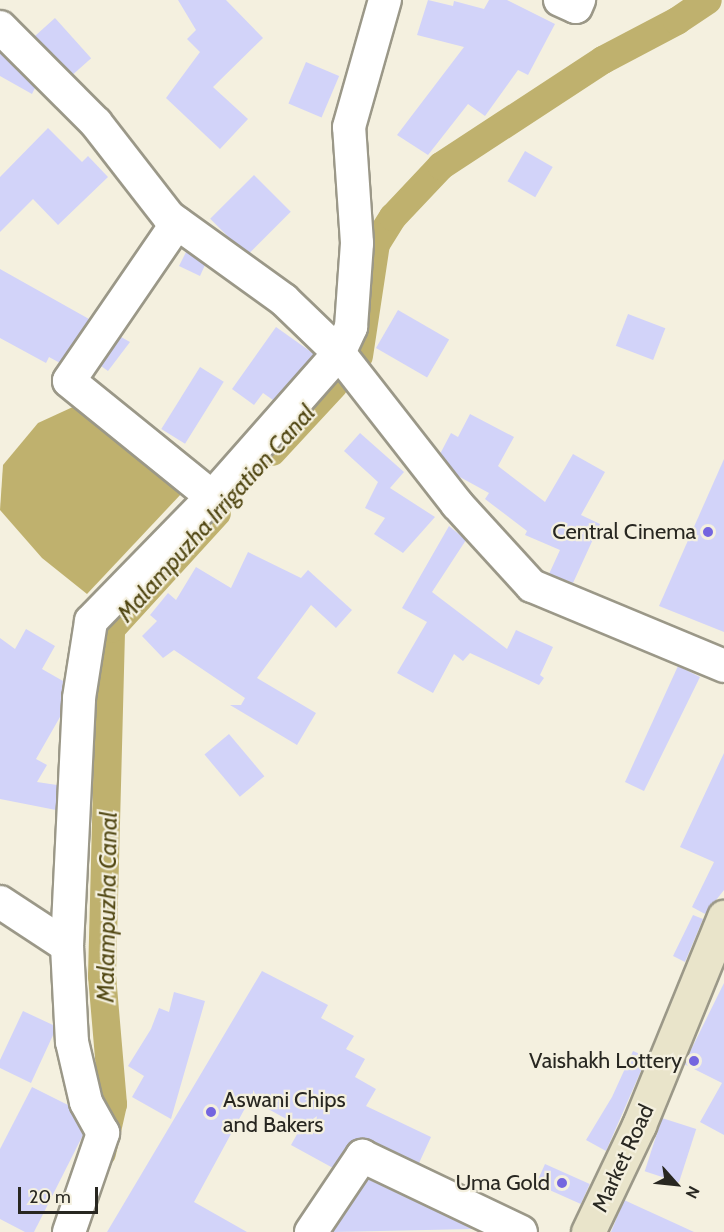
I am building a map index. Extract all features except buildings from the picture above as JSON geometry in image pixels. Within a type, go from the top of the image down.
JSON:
[{"type":"main road","name":"Market Road","points":[[588,1232],[717,965],[724,917]]},
{"type":"street","points":[[69,1232],[103,1133],[86,1102],[72,1042],[67,946],[79,698],[91,621],[212,497],[339,353],[351,327],[357,243],[349,127],[385,0]]},
{"type":"street","points":[[560,0],[576,7],[579,0]]},
{"type":"street","points":[[0,27],[96,123],[177,223],[284,300],[339,353],[457,504],[532,586],[724,666]]},
{"type":"street","points":[[177,223],[69,381],[212,497]]},
{"type":"street","points":[[0,902],[67,946]]},
{"type":"street","points":[[311,1232],[362,1156],[521,1232]]},
{"type":"shaded area","points":[[75,406],[182,493],[87,594],[42,558],[0,510],[3,465],[38,423]]},
{"type":"waterway","name":"Malampuzha Irrigation Canal","points":[[359,356],[376,244],[393,217],[441,166],[603,60],[677,21],[708,0]]},
{"type":"waterway","name":"Malampuzha Irrigation Canal","points":[[272,452],[334,385]]},
{"type":"waterway","name":"Malampuzha Canal","points":[[102,1153],[113,1104],[102,976],[111,629],[217,513]]},
{"type":"place","name":"Central Cinema","points":[[708,532]]},
{"type":"place","name":"Vaishakh Lottery","points":[[694,1061]]},
{"type":"place","name":"Aswani Chips and Bakers","points":[[211,1112]]},
{"type":"place","name":"Uma Gold","points":[[562,1183]]}]
